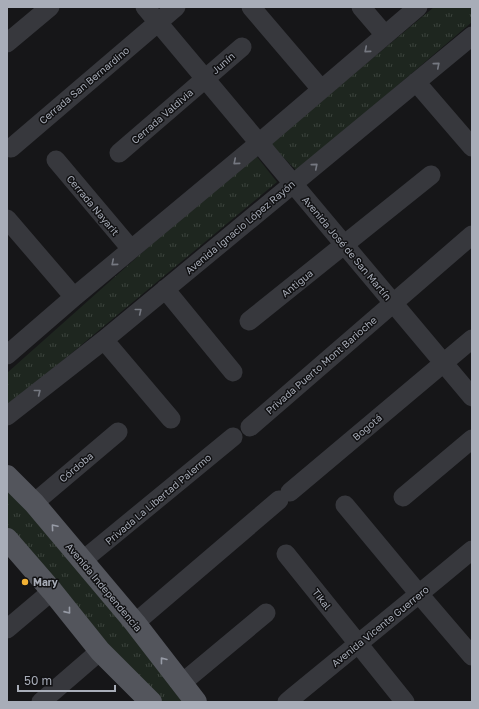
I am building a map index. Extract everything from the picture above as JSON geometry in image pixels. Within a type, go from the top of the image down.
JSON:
[{"type":"main road","name":"Avenida Independencia","points":[[7,476],[34,503],[135,623],[196,702]]},
{"type":"main road","points":[[7,539],[52,591],[100,651],[151,702]]},
{"type":"street","points":[[7,43],[50,7]]},
{"type":"street","name":"Avenida José de San Martín","points":[[145,7],[472,397]]},
{"type":"street","name":"Cerrada San Bernardino","points":[[11,148],[176,7]]},
{"type":"street","points":[[251,7],[321,89]]},
{"type":"street","points":[[361,7],[385,35]]},
{"type":"street","points":[[7,355],[418,7]]},
{"type":"street","name":"Avenida Ignacio López Rayón","points":[[7,416],[104,340],[472,36]]},
{"type":"street","name":"Junín","points":[[205,79],[242,48]]},
{"type":"street","name":"Cerrada Valdivia","points":[[119,154],[205,79]]},
{"type":"street","points":[[416,82],[472,147]]},
{"type":"street","name":"Cerrada Nayarit","points":[[56,160],[131,249]]},
{"type":"street","name":"Antigua","points":[[249,321],[431,175]]},
{"type":"street","points":[[7,219],[74,297]]},
{"type":"street","name":"Privada Puerto Mont Barioche","points":[[250,427],[472,235]]},
{"type":"street","points":[[165,289],[233,372]]},
{"type":"street","name":"Bogotá","points":[[135,623],[472,339]]},
{"type":"street","points":[[104,340],[171,419]]},
{"type":"street","name":"Córdoba","points":[[34,503],[118,432]]},
{"type":"street","name":"Privada La Libertad Palermo","points":[[82,561],[233,437]]},
{"type":"street","points":[[403,497],[472,439]]},
{"type":"street","points":[[345,504],[472,656]]},
{"type":"street","name":"Avenida Vicente Guerrero","points":[[287,702],[472,550]]},
{"type":"street","name":"Tikal","points":[[286,554],[405,702]]},
{"type":"street","points":[[7,629],[52,591]]},
{"type":"street","points":[[182,684],[266,613]]},
{"type":"street","points":[[41,702],[100,651]]},
{"type":"green space","points":[[434,7],[472,7],[472,22],[297,171],[270,144]]},
{"type":"green space","points":[[254,153],[277,182],[7,407],[7,373]]},
{"type":"green space","points":[[7,488],[128,625],[186,702],[161,702],[116,657],[7,527]]},
{"type":"place","name":"Mary","points":[[25,582]]}]
